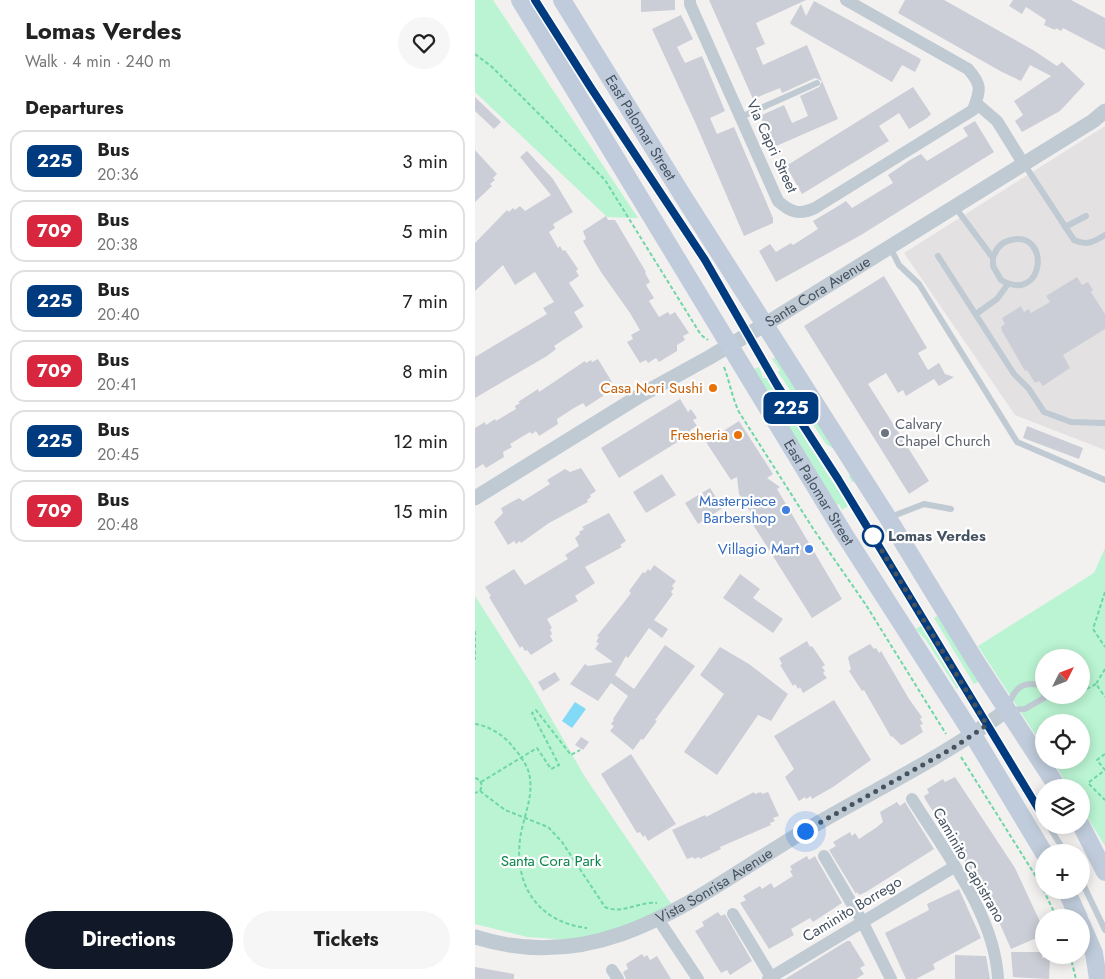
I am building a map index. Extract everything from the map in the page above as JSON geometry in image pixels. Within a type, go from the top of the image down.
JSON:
[{"type":"main road","name":"East Palomar Street","points":[[521,0],[844,534],[973,735],[1039,844]]},
{"type":"main road","name":"East Palomar Street","points":[[562,0],[765,325],[889,518],[951,623],[1052,779]]},
{"type":"main road","points":[[1086,834],[1105,872]]},
{"type":"main road","points":[[1090,944],[1094,953],[1098,979]]},
{"type":"street","name":"Via Capri Street","points":[[690,0],[690,4],[778,201],[795,212],[803,214],[815,208],[973,110],[976,103]]},
{"type":"street","points":[[846,0],[968,69],[978,80],[980,90],[976,103],[997,121],[1023,163]]},
{"type":"street","name":"Santa Cora Avenue","points":[[475,498],[641,394],[765,325],[1093,121],[1105,111]]},
{"type":"street","name":"Vista Sonrisa Avenue","points":[[477,937],[516,946],[574,948],[610,941],[954,748],[1007,710]]},
{"type":"street","name":"Caminito Capistrano","points":[[912,799],[954,867],[990,932],[998,979]]},
{"type":"street","points":[[824,856],[862,921],[891,979]]},
{"type":"street","name":"Caminito Borrego","points":[[770,978],[954,867]]},
{"type":"street","points":[[660,914],[698,979]]},
{"type":"street","points":[[733,914],[770,978]]},
{"type":"lane","points":[[535,0],[705,260],[777,385],[838,479],[1035,803]]},
{"type":"lane","points":[[741,117],[817,83]]},
{"type":"lane","points":[[1023,163],[1074,240],[1083,244],[1093,243],[1105,235]]},
{"type":"lane","points":[[955,207],[993,258],[995,274],[1007,284],[1023,284],[1035,275],[1039,262],[1034,248],[1022,240],[1008,240],[1001,244],[993,258]]},
{"type":"lane","points":[[1065,227],[1086,216]]},
{"type":"lane","points":[[891,247],[899,265],[919,284],[1017,442],[1105,480]]},
{"type":"lane","points":[[938,256],[1014,374],[1029,389],[1045,412],[1071,422],[1105,423]]},
{"type":"lane","points":[[976,314],[997,299],[1007,284]]},
{"type":"lane","points":[[889,518],[924,504],[951,509]]},
{"type":"lane","points":[[1035,684],[1012,693],[1007,710],[1025,709],[1035,703]]},
{"type":"lane","points":[[1090,899],[1105,930]]},
{"type":"path","points":[[475,54],[491,67],[605,180],[701,335],[708,340]]},
{"type":"path","points":[[722,361],[730,382],[731,394],[739,412],[813,530],[866,605],[1040,883],[1053,909]]},
{"type":"path","points":[[1105,592],[1093,629],[1105,647]]},
{"type":"path","points":[[475,632],[475,660]]},
{"type":"path","points":[[1090,687],[1096,684],[1105,668]]},
{"type":"path","points":[[1096,684],[1105,698]]},
{"type":"path","points":[[481,782],[537,748],[551,769],[559,765],[531,713],[536,710],[571,754],[580,750]]},
{"type":"path","points":[[475,724],[502,736],[510,742],[521,757],[529,773],[530,795],[521,833],[521,860],[525,885],[535,903],[550,917],[563,923],[592,928]]},
{"type":"path","points":[[1105,754],[1097,760],[1105,770],[1088,783],[1105,800]]},
{"type":"path","points":[[475,778],[481,782]]},
{"type":"path","points":[[480,791],[481,782]]},
{"type":"path","points":[[480,791],[505,810],[548,827],[557,837],[605,907],[614,911],[649,902],[657,902],[660,914]]},
{"type":"path","points":[[475,793],[480,791]]},
{"type":"path","points":[[1072,964],[1076,979]]},
{"type":"shaded area","points":[[1105,126],[1105,450],[1015,415],[904,253]]},
{"type":"green space","points":[[475,0],[493,0],[638,218],[607,217],[475,92]]},
{"type":"green space","points":[[776,357],[861,483],[852,482],[849,477],[851,470],[839,452],[826,444],[778,372],[780,370],[772,359]]},
{"type":"green space","points":[[759,367],[763,378],[766,378],[848,506],[842,510],[839,504],[836,506],[760,383],[754,369]]},
{"type":"green space","points":[[1105,548],[1105,846],[1090,822],[1090,779],[1064,779],[1058,769],[1090,769],[1090,714],[1035,714],[1035,734],[978,646],[1094,573]]},
{"type":"green space","name":"Santa Cora Park","points":[[475,596],[532,685],[585,777],[672,905],[623,934],[571,940],[527,937],[475,924]]},
{"type":"green space","points":[[940,614],[981,680],[974,684],[934,618]]},
{"type":"green space","points":[[922,625],[960,687],[957,689],[926,640],[916,629]]},
{"type":"water","points":[[575,702],[586,709],[572,728],[562,721]]},
{"type":"building","points":[[641,0],[675,0],[675,10],[641,12]]},
{"type":"building","points":[[709,0],[806,0],[756,23],[765,44],[756,48],[763,65],[807,45],[838,119],[774,147],[772,146],[760,116],[784,105],[792,123],[808,116],[800,96],[819,87],[822,81],[815,78],[782,93],[780,88],[753,99]]},
{"type":"building","points":[[905,0],[944,0],[1033,50],[1057,66],[1062,62],[1085,84],[1060,111],[1022,132],[1015,121],[1023,115],[1014,101],[1051,76],[1030,65],[1021,81],[1002,72],[898,13]]},
{"type":"building","points":[[1013,0],[1071,0],[1105,18],[1105,50],[1063,28],[1061,31],[1044,25],[1046,20],[1026,7],[1022,14],[1009,6]]},
{"type":"building","points":[[814,1],[919,58],[921,60],[915,72],[902,65],[892,82],[790,23],[801,4],[806,16]]},
{"type":"building","points":[[681,15],[693,39],[677,47],[685,63],[702,56],[725,111],[710,118],[717,134],[734,127],[773,218],[773,223],[744,236],[695,122],[652,29]]},
{"type":"building","points":[[913,87],[931,114],[927,118],[909,129],[899,113],[879,126],[889,141],[802,194],[786,166]]},
{"type":"building","points":[[475,97],[501,122],[494,129],[475,111]]},
{"type":"building","points":[[975,121],[994,152],[861,235],[776,282],[759,251],[770,244],[776,252],[791,243],[793,245],[818,229],[813,221],[846,201],[852,208],[893,183],[888,175],[921,154],[927,161],[968,136],[963,128]]},
{"type":"building","points":[[475,150],[497,174],[493,178],[495,180],[490,184],[492,186],[475,202]]},
{"type":"building","points":[[527,151],[553,179],[573,212],[553,224],[555,228],[549,232],[558,248],[560,246],[563,251],[565,250],[578,269],[576,271],[579,276],[569,283],[584,306],[574,312],[583,327],[554,346],[556,349],[547,356],[475,398],[475,357],[547,314],[543,308],[554,302],[535,272],[515,285],[503,265],[475,291],[475,243],[507,210],[509,212],[513,208],[515,210],[520,206],[525,211],[551,195],[520,157]]},
{"type":"building","points":[[606,216],[608,220],[615,220],[646,272],[650,282],[646,285],[654,298],[649,301],[659,317],[668,312],[670,315],[675,312],[689,333],[683,336],[685,340],[677,345],[677,351],[659,362],[656,358],[648,363],[646,360],[640,363],[627,342],[633,339],[631,335],[640,330],[601,272],[583,241],[586,239],[583,231]]},
{"type":"building","name":"Calvary Chapel Church","points":[[884,276],[927,348],[918,353],[928,370],[939,363],[945,374],[954,377],[939,386],[934,379],[906,396],[903,390],[898,393],[886,373],[868,384],[929,481],[909,494],[804,326]]},
{"type":"building","points":[[1077,277],[1082,285],[1088,282],[1093,290],[1091,292],[1105,314],[1105,329],[1063,355],[1070,368],[1043,386],[1039,381],[1035,383],[1027,370],[1025,371],[1002,331],[1001,327],[1005,324],[1002,318],[1021,306],[1024,312],[1029,309],[1031,313],[1050,302],[1046,296]]},
{"type":"building","points":[[598,359],[612,382],[603,390],[603,396],[586,407],[583,403],[574,408],[557,419],[558,424],[539,436],[536,431],[532,434],[530,432],[510,444],[512,447],[503,452],[504,457],[486,468],[483,464],[475,469],[475,428],[485,422],[486,425],[495,419],[496,421],[516,409],[515,406],[520,403],[518,402],[538,389],[539,392],[585,361],[586,363]]},
{"type":"building","points":[[680,399],[688,412],[691,409],[697,418],[693,420],[697,426],[690,430],[692,433],[619,478],[601,448]]},
{"type":"building","points":[[739,421],[773,474],[767,478],[780,487],[777,489],[842,599],[812,618],[752,523],[756,521],[739,494],[737,477],[731,480],[706,442]]},
{"type":"building","points":[[1027,426],[1083,448],[1079,459],[1023,438]]},
{"type":"building","points":[[581,468],[596,491],[590,495],[591,497],[587,500],[588,502],[549,523],[521,543],[520,541],[516,544],[514,541],[508,545],[494,522],[503,513],[501,508],[519,498],[523,501],[550,484],[547,480],[565,469],[570,472]]},
{"type":"building","points":[[662,474],[676,495],[646,513],[633,492]]},
{"type":"building","points":[[710,488],[723,508],[698,524],[685,503]]},
{"type":"building","points":[[609,513],[626,541],[620,545],[622,547],[585,567],[595,583],[575,596],[578,601],[547,619],[552,628],[550,629],[552,634],[550,636],[553,641],[531,655],[522,646],[520,648],[489,597],[491,596],[485,587],[514,569],[525,585],[568,559],[565,555],[579,546],[575,538],[584,529],[582,527]]},
{"type":"building","points":[[654,565],[676,581],[672,586],[674,588],[671,592],[673,594],[654,620],[668,629],[662,638],[649,628],[628,658],[626,656],[615,675],[634,689],[665,645],[695,666],[655,720],[657,721],[643,740],[641,739],[633,750],[610,731],[614,726],[611,724],[613,719],[628,696],[611,683],[598,701],[570,684],[585,664],[588,666],[613,662],[595,649],[599,643],[596,642],[599,637],[597,636],[631,593],[629,591],[643,572],[645,573],[648,569],[650,571]]},
{"type":"building","points":[[740,574],[760,589],[753,598],[783,619],[773,633],[723,598]]},
{"type":"building","points":[[807,641],[825,665],[822,667],[825,671],[823,673],[827,678],[803,693],[800,687],[798,689],[795,684],[793,686],[780,665],[782,664],[779,658]]},
{"type":"building","points":[[870,644],[879,653],[881,651],[909,699],[922,717],[920,719],[923,724],[920,725],[923,732],[901,745],[891,737],[864,690],[862,691],[849,671],[851,669],[849,656]]},
{"type":"building","points":[[720,647],[749,664],[788,694],[771,721],[758,715],[717,775],[684,752],[724,694],[700,675]]},
{"type":"building","points":[[555,672],[560,680],[543,691],[538,682]]},
{"type":"building","points":[[834,700],[871,760],[833,787],[812,799],[811,796],[799,801],[785,777],[794,769],[774,736]]},
{"type":"building","points":[[581,737],[589,742],[583,750],[575,745]]},
{"type":"building","points":[[631,754],[676,824],[648,841],[645,835],[643,837],[640,832],[637,833],[601,774]]},
{"type":"building","points":[[955,777],[1015,868],[1035,911],[1035,939],[1011,949],[988,897],[925,799],[924,796],[929,793],[927,789],[943,779],[945,782]]},
{"type":"building","points":[[754,792],[755,794],[761,792],[762,794],[768,792],[779,816],[773,818],[775,821],[770,823],[771,825],[720,847],[721,849],[700,859],[699,857],[694,859],[693,857],[687,859],[672,830],[705,815],[706,817]]},
{"type":"building","points":[[897,802],[900,806],[905,802],[934,849],[866,892],[859,895],[857,892],[856,894],[829,850],[836,846],[833,842],[850,832],[852,836],[855,833],[859,839],[877,827],[883,822],[880,812]]},
{"type":"building","points":[[807,856],[809,860],[815,856],[842,903],[813,922],[810,918],[791,929],[794,935],[769,949],[740,903],[746,900],[743,896],[760,886],[762,889],[771,883],[774,888],[793,876],[790,866]]},
{"type":"building","points":[[959,889],[981,938],[933,964],[935,969],[916,979],[906,979],[885,933],[929,910],[927,904]]},
{"type":"building","points":[[718,912],[721,916],[725,914],[752,961],[730,975],[727,970],[721,973],[695,931],[704,926],[702,922]]},
{"type":"building","points":[[847,941],[850,941],[865,965],[860,968],[864,974],[856,979],[785,979]]},
{"type":"building","points":[[1011,952],[1035,952],[1035,964],[1050,964],[1049,979],[1013,977]]},
{"type":"building","points":[[642,954],[644,957],[647,955],[650,960],[657,956],[671,979],[626,979],[623,972],[628,969],[626,964]]},
{"type":"building","points":[[955,955],[986,956],[990,979],[955,979]]},
{"type":"building","points":[[475,967],[514,974],[514,979],[475,979]]},
{"type":"bus line","name":"225","points":[[535,0],[564,48],[705,260],[777,385],[838,479],[1035,803]]},
{"type":"place","name":"Casa Nori Sushi","points":[[713,388]]},
{"type":"place","name":"Calvary Chapel Church","points":[[885,433]]},
{"type":"place","name":"Fresheria","points":[[738,435]]},
{"type":"place","name":"Masterpiece Barbershop","points":[[786,510]]},
{"type":"place","name":"Lomas Verdes","points":[[873,536]]},
{"type":"place","name":"Villagio Mart","points":[[809,549]]},
{"type":"route","points":[[805,831],[953,748],[987,725],[873,536]]}]
